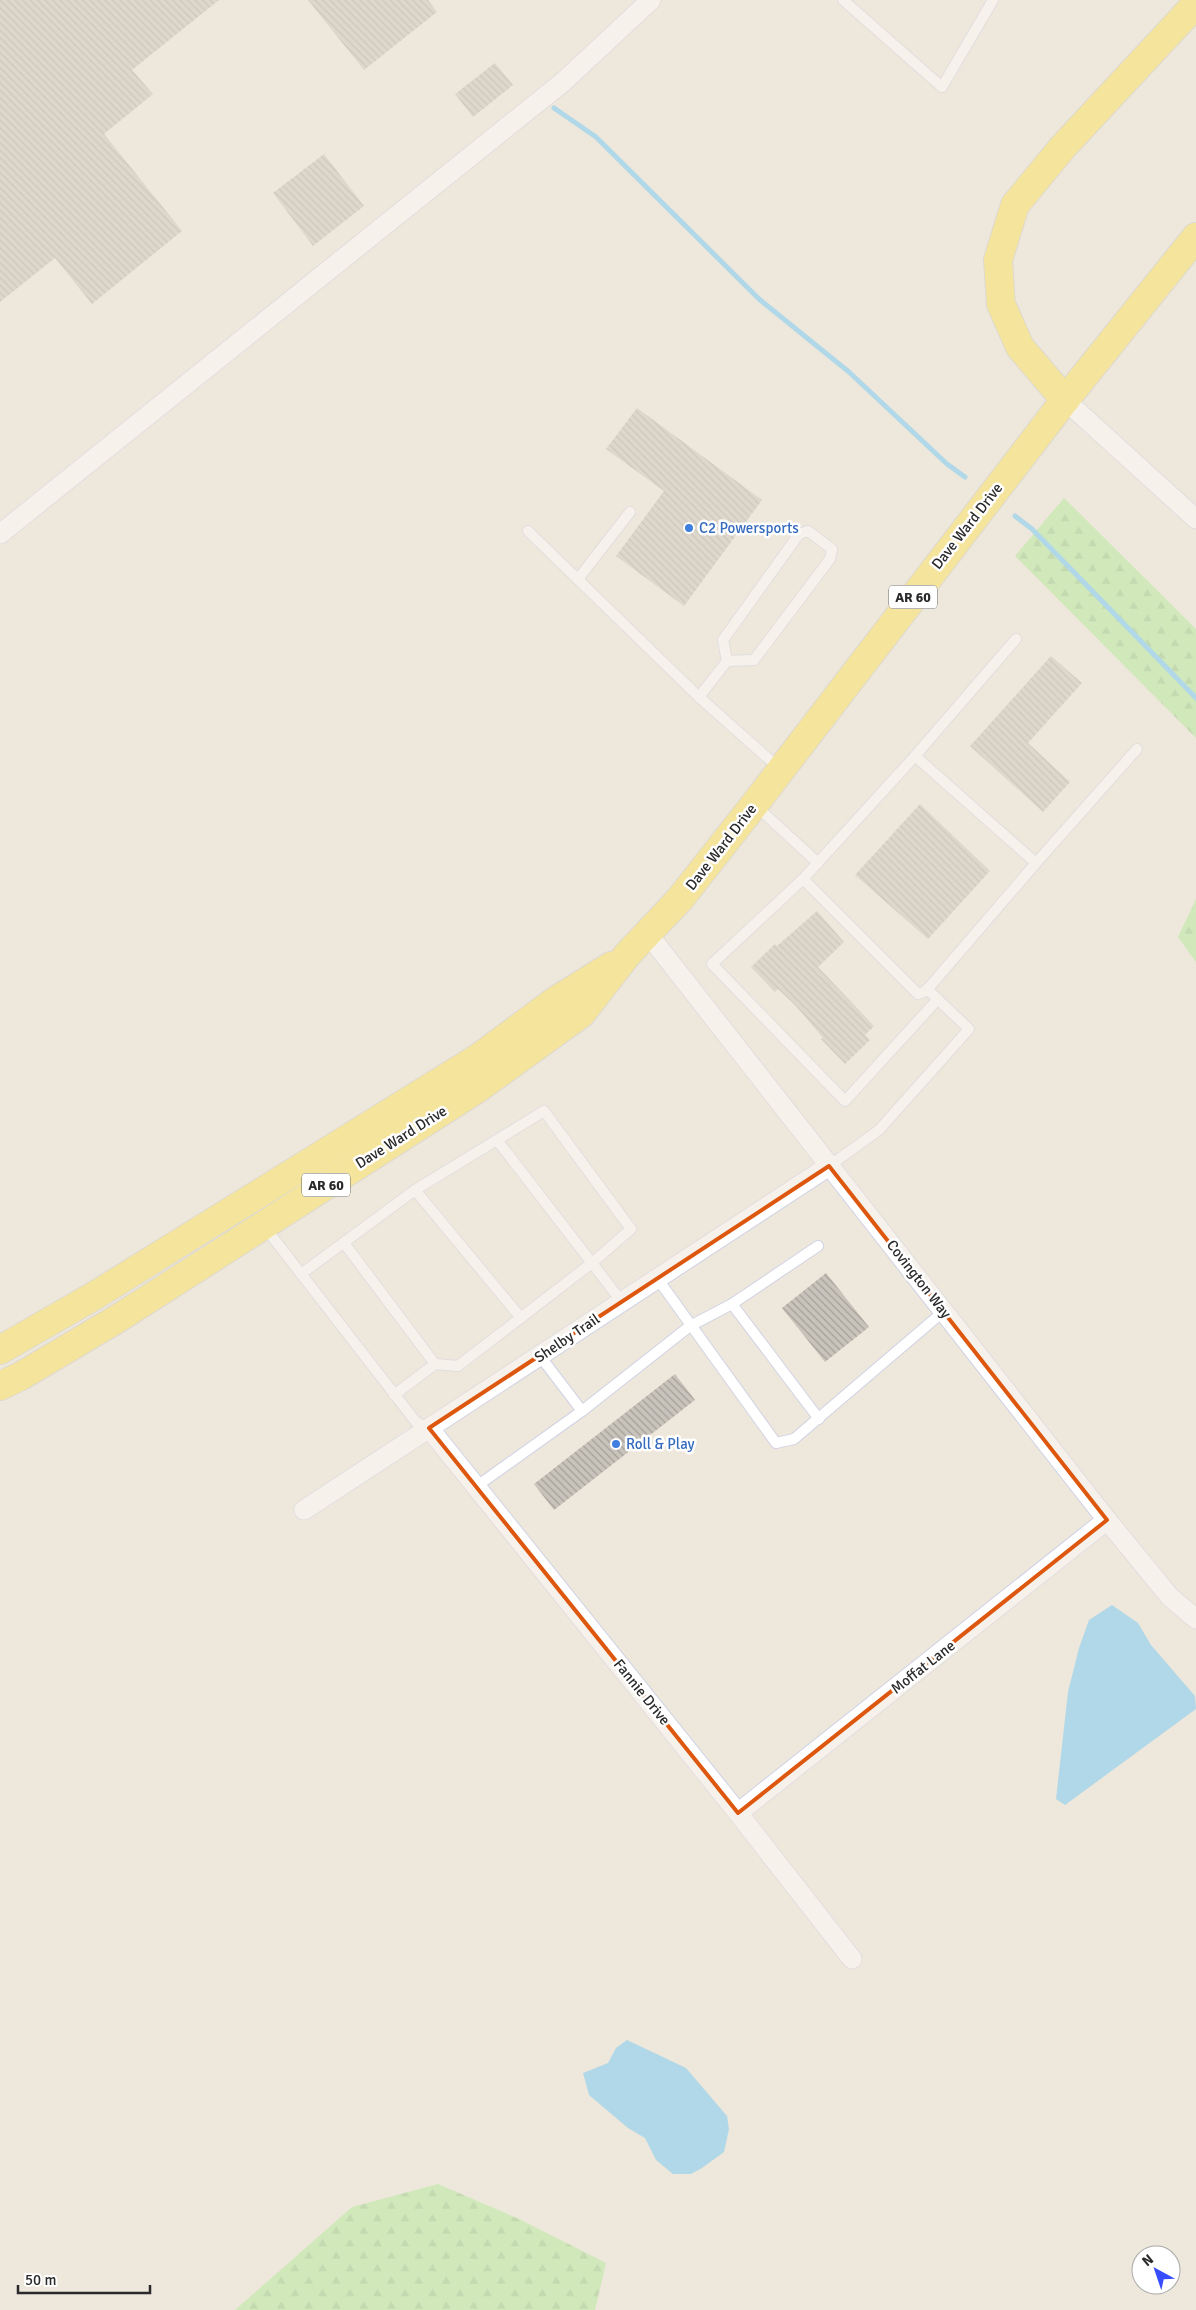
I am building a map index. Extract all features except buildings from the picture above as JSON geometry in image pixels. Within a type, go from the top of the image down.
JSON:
[{"type":"main road","points":[[1065,400],[1020,347],[1001,304],[998,260],[1015,205],[1062,148],[1196,4]]},
{"type":"main road","name":"Dave Ward Drive","points":[[8,1360],[118,1319],[477,1089],[581,1014],[627,956],[680,899],[1065,400],[1196,237]]},
{"type":"main road","name":"Dave Ward Drive","points":[[8,1360],[94,1296],[478,1058],[555,1001],[627,956]]},
{"type":"street","points":[[0,534],[563,82],[651,0]]},
{"type":"street","points":[[1065,400],[1196,519]]},
{"type":"street","name":"Covington Way","points":[[648,934],[1107,1520],[1170,1597],[1196,1618]]},
{"type":"street","name":"Shelby Trail","points":[[304,1510],[829,1166]]},
{"type":"street","name":"Fannie Drive","points":[[429,1428],[738,1813],[852,1959]]},
{"type":"street","name":"Moffat Lane","points":[[738,1813],[1107,1520]]},
{"type":"lane","points":[[843,0],[942,87],[994,0]]},
{"type":"lane","points":[[578,579],[630,512]]},
{"type":"lane","points":[[699,697],[727,661],[723,640],[799,534],[808,530],[832,549],[830,559],[754,660],[727,661]]},
{"type":"lane","points":[[528,531],[699,697],[781,769]]},
{"type":"lane","points":[[938,1000],[845,1101],[712,964],[818,863],[915,756],[1016,639]]},
{"type":"lane","points":[[803,879],[918,994],[927,989],[1137,749]]},
{"type":"lane","points":[[915,756],[1036,863]]},
{"type":"lane","points":[[754,804],[818,863]]},
{"type":"lane","points":[[829,1166],[879,1130],[969,1029],[927,989]]},
{"type":"lane","points":[[301,1274],[415,1190],[544,1111],[632,1229],[592,1264],[458,1366],[435,1364],[394,1395]]},
{"type":"lane","points":[[497,1140],[622,1302]]},
{"type":"lane","points":[[415,1190],[521,1318]]},
{"type":"lane","points":[[264,1225],[394,1395],[416,1422],[429,1428]]},
{"type":"lane","points":[[344,1243],[435,1364]]},
{"type":"lane","points":[[477,1486],[582,1411],[690,1326],[732,1304],[818,1246]]},
{"type":"lane","points":[[657,1278],[776,1443],[794,1439],[944,1311]]},
{"type":"lane","points":[[732,1304],[819,1419]]},
{"type":"lane","points":[[540,1356],[582,1411]]},
{"type":"highlighted area","points":[[829,1166],[1107,1520],[738,1813],[429,1428]]},
{"type":"green space","points":[[1064,498],[1196,629],[1196,738],[1015,556]]},
{"type":"green space","points":[[1196,899],[1196,962],[1178,937]]},
{"type":"green space","points":[[438,2184],[519,2219],[606,2263],[595,2310],[235,2310],[352,2207]]},
{"type":"water","points":[[1112,1605],[1138,1623],[1151,1645],[1195,1696],[1196,1709],[1065,1805],[1056,1799],[1068,1692],[1079,1648],[1089,1620]]},
{"type":"water","points":[[627,2040],[686,2068],[727,2116],[729,2129],[724,2152],[691,2174],[673,2174],[656,2160],[645,2138],[628,2128],[589,2095],[583,2073],[608,2063],[616,2048]]},
{"type":"waterway","points":[[554,108],[596,137],[759,299],[849,372],[947,464],[965,477]]},
{"type":"waterway","points":[[1015,516],[1032,529],[1196,698]]},
{"type":"place","name":"C2 Powersports","points":[[689,528]]},
{"type":"place","name":"Roll & Play","points":[[616,1444]]}]
